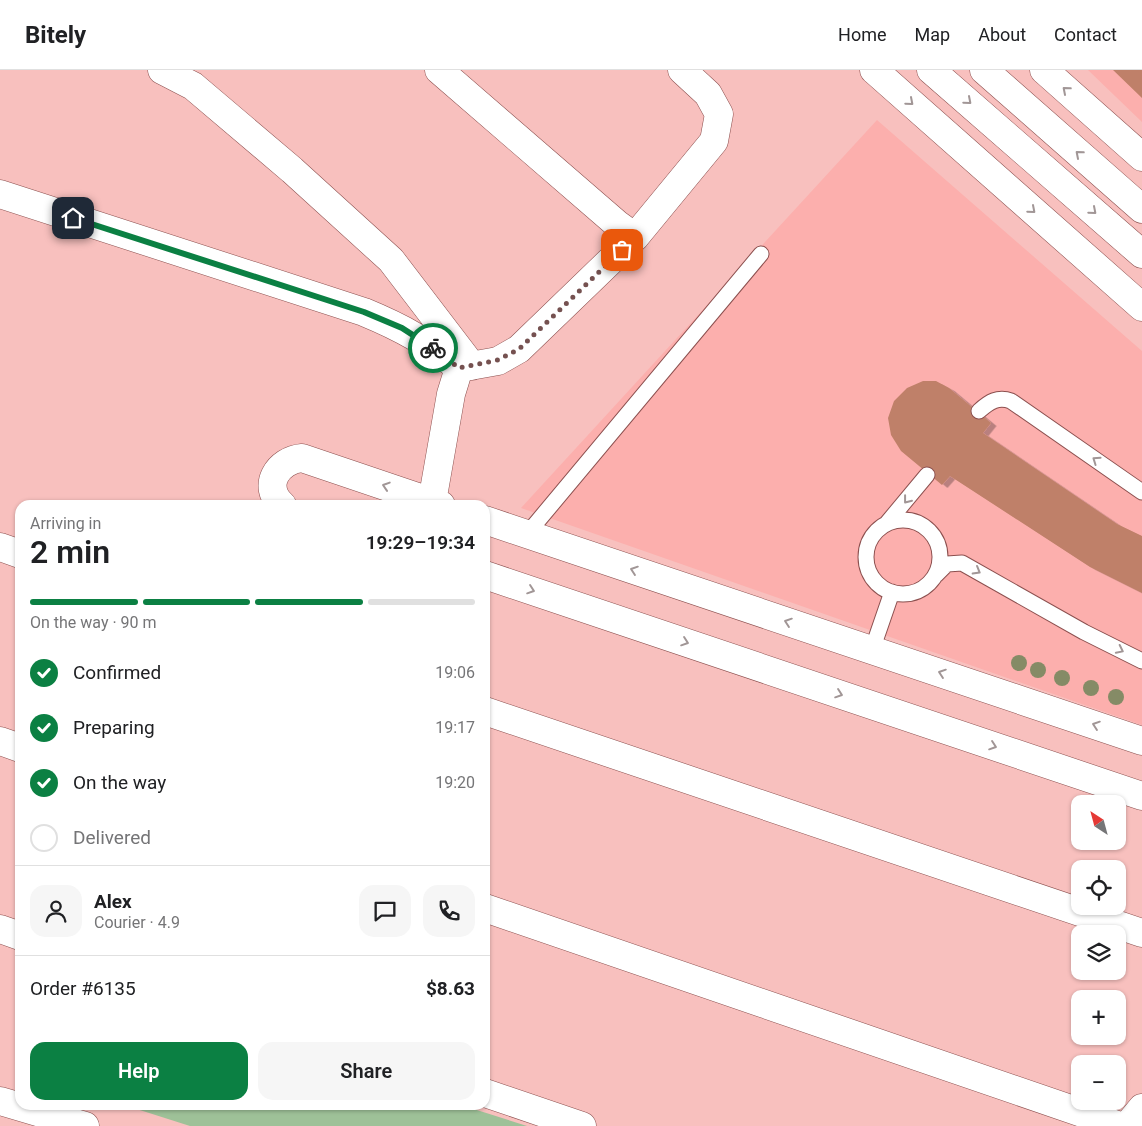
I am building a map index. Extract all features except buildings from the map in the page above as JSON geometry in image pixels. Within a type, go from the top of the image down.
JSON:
[{"type":"street","points":[[162,70],[193,86],[292,170],[391,260],[465,367]]},
{"type":"street","points":[[439,70],[609,217],[635,237]]},
{"type":"street","points":[[0,194],[364,312],[402,328],[465,367],[498,360],[519,349],[635,237],[714,141],[720,114],[708,94],[682,70]]},
{"type":"street","points":[[874,70],[1142,307]]},
{"type":"street","points":[[932,70],[1142,254]]},
{"type":"street","points":[[984,70],[1142,209]]},
{"type":"street","points":[[1044,70],[1142,157]]},
{"type":"street","points":[[437,500],[451,394],[465,367]]},
{"type":"street","points":[[279,500],[274,493],[274,476],[278,468],[293,459],[302,458],[428,500]]},
{"type":"street","points":[[490,522],[1142,740]]},
{"type":"street","points":[[0,547],[15,552]]},
{"type":"street","points":[[490,577],[1142,796]]},
{"type":"street","points":[[490,713],[1142,933]]},
{"type":"street","points":[[0,741],[15,746]]},
{"type":"street","points":[[490,910],[1120,1126]]},
{"type":"street","points":[[0,929],[15,934]]},
{"type":"street","points":[[490,1095],[582,1126]]},
{"type":"street","points":[[1127,1126],[1142,1108]]},
{"type":"street","points":[[20,1110],[85,1126]]},
{"type":"lane","points":[[526,534],[761,254]]},
{"type":"lane","points":[[979,411],[995,400],[1003,398],[1011,401],[1140,490]]},
{"type":"lane","points":[[927,475],[887,523],[876,531],[869,541],[866,553],[867,566],[872,578],[881,586],[892,592],[905,594],[917,592],[928,585],[947,564],[962,563],[1084,632],[1142,661]]},
{"type":"lane","points":[[887,523],[898,520],[910,520],[921,524],[930,531],[937,541],[940,552],[940,564],[936,575]]},
{"type":"lane","points":[[872,650],[892,592]]},
{"type":"shaded area","points":[[1088,70],[1142,70],[1142,122]]},
{"type":"shaded area","points":[[877,120],[1142,351],[1142,725],[521,508]]},
{"type":"green space","points":[[140,1110],[477,1110],[527,1126],[190,1126]]},
{"type":"way so far","points":[[433,348],[459,368],[498,360],[519,349],[622,250]]},
{"type":"route","points":[[73,218],[364,312],[402,328],[433,348]]}]
